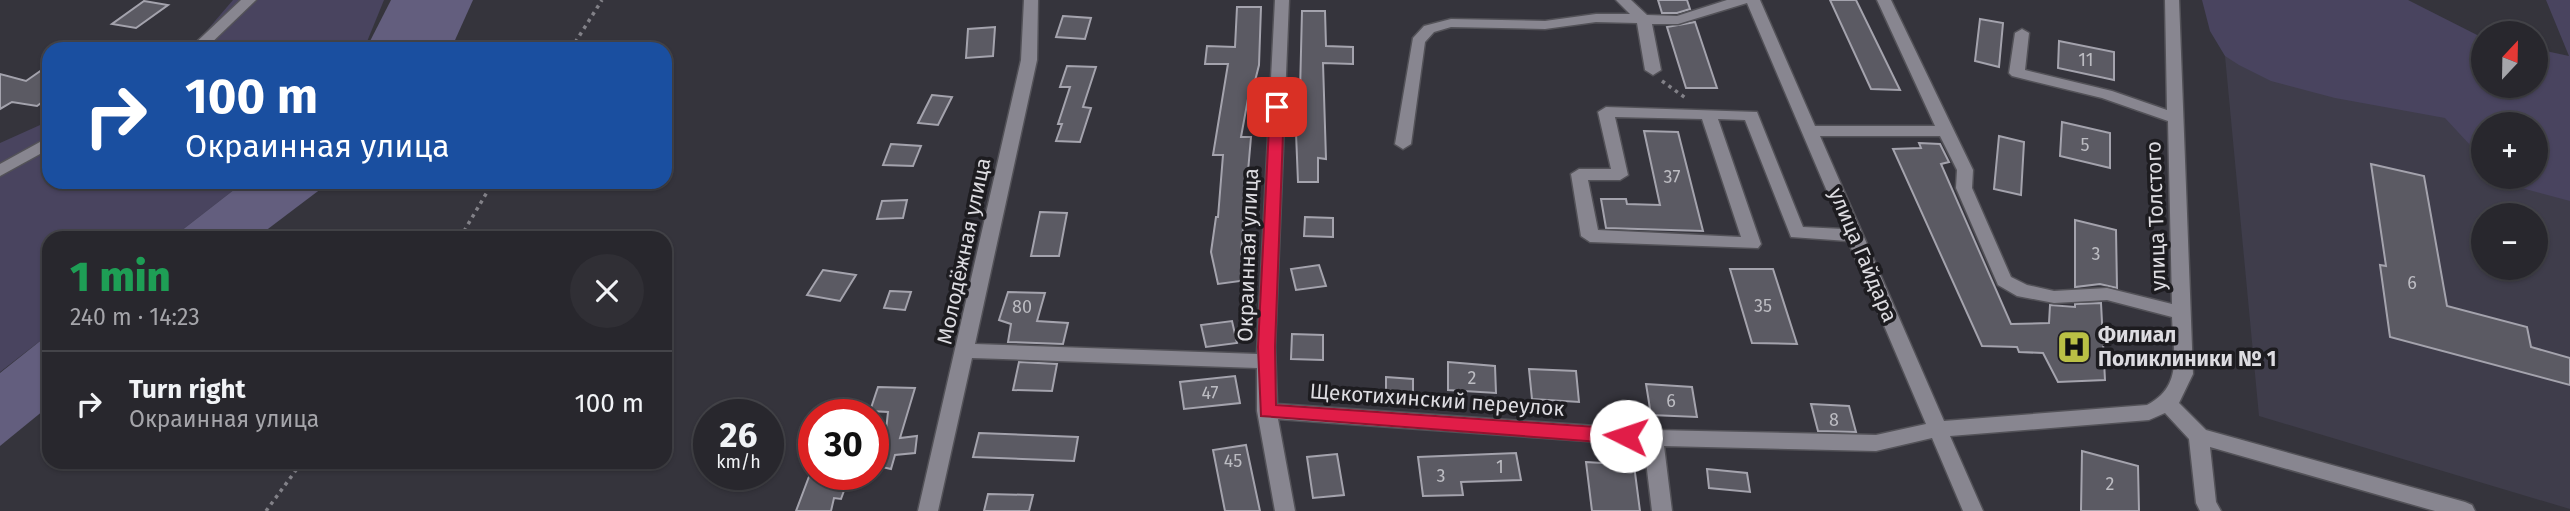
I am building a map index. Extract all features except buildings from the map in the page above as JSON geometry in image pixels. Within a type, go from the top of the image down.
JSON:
[{"type":"street","points":[[204,42],[249,0]]},
{"type":"street","name":"Молодёжная улица","points":[[928,511],[1029,60],[1031,0]]},
{"type":"street","name":"Окраинная улица","points":[[1282,0],[1266,361],[1267,411],[1285,511]]},
{"type":"street","points":[[1623,0],[1644,20],[1653,70]]},
{"type":"street","points":[[1403,144],[1418,41],[1429,29],[1451,23],[1545,25],[1596,18],[1678,20],[1742,0]]},
{"type":"street","name":"улица Гайдара","points":[[1753,0],[1973,511]]},
{"type":"street","points":[[1884,0],[1965,170],[1964,188],[2004,281],[2023,291],[2054,298],[2106,294],[2181,313]]},
{"type":"street","name":"улица Толстого","points":[[2168,404],[2179,391],[2183,374],[2172,0]]},
{"type":"street","points":[[2022,33],[2017,73],[2107,94],[2176,119]]},
{"type":"street","points":[[1702,109],[1752,244],[1590,236],[1579,174],[1620,175],[1606,112],[1702,109],[1751,115],[1797,233],[1855,235]]},
{"type":"street","points":[[1810,131],[1945,131]]},
{"type":"street","points":[[0,171],[42,146]]},
{"type":"street","points":[[965,352],[1266,361]]},
{"type":"street","points":[[1938,429],[2149,412],[2168,404],[2199,436],[2465,511]]},
{"type":"street","name":"Щекотихинский переулок","points":[[1267,411],[1653,438],[1876,443],[1938,429]]},
{"type":"street","points":[[2199,436],[2206,503],[2211,511]]},
{"type":"street","points":[[1653,438],[1662,511]]},
{"type":"path","points":[[575,42],[602,0]]},
{"type":"path","points":[[1653,70],[1675,93],[1702,109]]},
{"type":"path","points":[[464,231],[489,189]]},
{"type":"path","points":[[266,511],[297,469]]},
{"type":"shaded area","points":[[233,0],[384,0],[367,42],[197,42]]},
{"type":"shaded area","points":[[391,0],[473,0],[454,42],[370,42]]},
{"type":"shaded area","points":[[2202,0],[2408,0],[2471,32],[2471,98],[2548,98],[2548,52],[2569,56],[2546,0],[2570,0],[2570,201],[2525,189],[2548,189],[2548,112],[2471,112],[2471,146],[2445,118],[2335,98],[2271,81],[2225,56],[2210,31]]},
{"type":"shaded area","points":[[2225,56],[2449,94],[2471,113],[2471,189],[2548,189],[2548,171],[2570,161],[2570,509],[2259,416]]},
{"type":"shaded area","points":[[42,124],[42,189],[235,189],[181,231],[42,231],[42,339],[0,372],[0,143]]},
{"type":"shaded area","points":[[235,189],[321,189],[265,231],[181,231]]},
{"type":"shaded area","points":[[42,340],[42,412],[0,446],[0,373]]},
{"type":"place","name":"Филиал Поликлиники № 1","points":[[2074,347]]},
{"type":"route","points":[[1277,107],[1266,347],[1267,411],[1626,436]]}]
